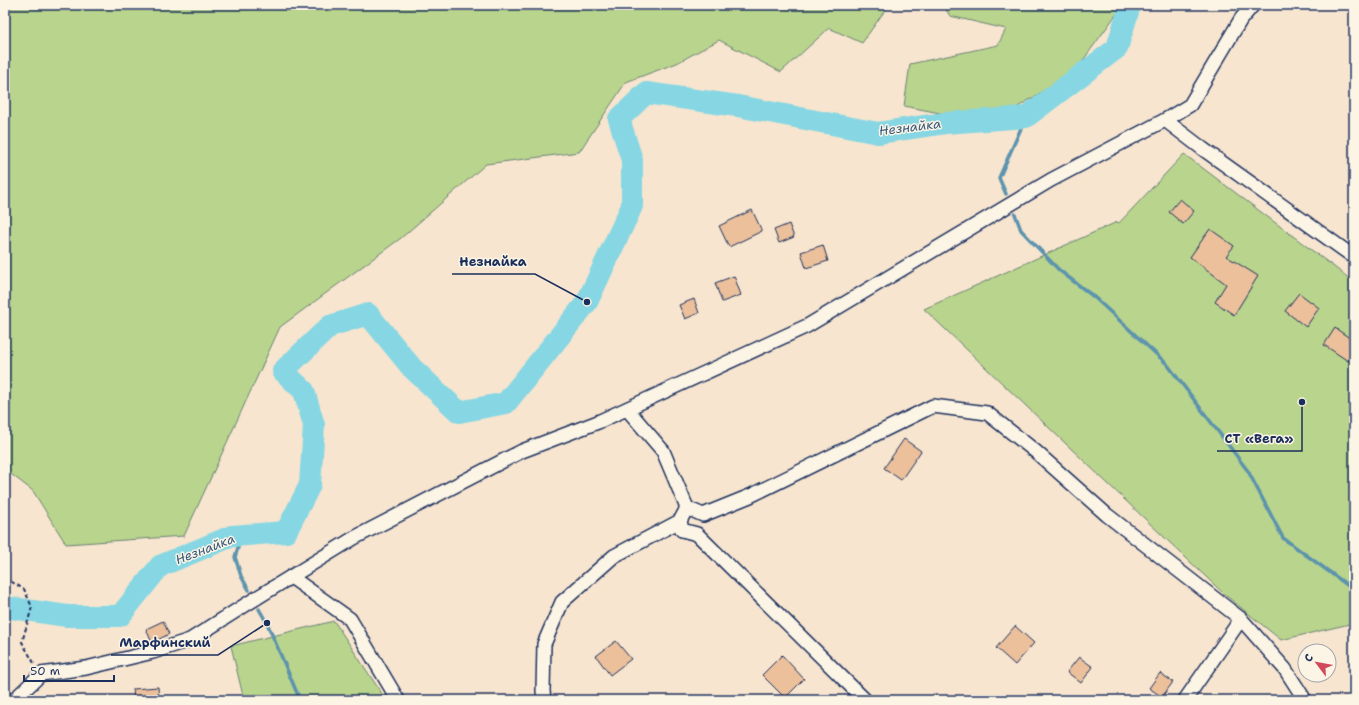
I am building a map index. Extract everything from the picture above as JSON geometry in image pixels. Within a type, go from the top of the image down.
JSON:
[{"type":"street","points":[[14,700],[41,674],[94,667],[153,652],[190,640],[354,538],[522,451],[628,409],[807,326],[1051,180],[1165,120],[1190,105],[1242,19],[1253,5]]},
{"type":"street","points":[[1165,120],[1222,163],[1354,257]]},
{"type":"street","points":[[628,409],[663,451],[687,508],[703,515],[750,496],[933,406],[987,412],[1035,451],[1107,515],[1241,619],[1285,669],[1305,700]]},
{"type":"street","points":[[544,700],[544,644],[562,602],[614,556],[680,521],[687,508]]},
{"type":"street","points":[[680,521],[682,530],[697,534],[865,700]]},
{"type":"street","points":[[291,577],[350,619],[398,700]]},
{"type":"street","points":[[1185,700],[1241,619]]},
{"type":"path","points":[[5,578],[24,590],[32,607],[22,642],[41,674]]},
{"type":"green space","points":[[5,5],[891,5],[888,6],[862,43],[829,28],[781,72],[719,40],[677,63],[626,82],[579,152],[486,164],[401,238],[280,327],[184,536],[66,544],[33,491],[7,471],[5,473]]},
{"type":"green space","points":[[943,5],[1123,5],[1076,70],[1010,112],[945,114],[904,106],[910,64],[998,45],[1006,29],[950,16]]},
{"type":"green space","points":[[1184,154],[1354,282],[1354,623],[1281,640],[1224,594],[924,309],[1117,222],[1119,223]]},
{"type":"green space","points":[[334,621],[386,700],[244,700],[231,646]]},
{"type":"building","points":[[1180,199],[1194,211],[1183,224],[1169,212]]},
{"type":"building","points":[[752,210],[762,231],[729,247],[719,226]]},
{"type":"building","points":[[789,224],[794,237],[779,243],[774,230]]},
{"type":"building","points":[[1210,229],[1234,246],[1226,256],[1258,276],[1234,315],[1215,302],[1226,284],[1190,257]]},
{"type":"building","points":[[823,245],[828,261],[806,268],[801,252]]},
{"type":"building","points":[[734,276],[741,295],[722,302],[715,283]]},
{"type":"building","points":[[1299,293],[1319,308],[1306,327],[1285,311]]},
{"type":"building","points":[[694,299],[699,313],[685,319],[679,305]]},
{"type":"building","points":[[1335,328],[1354,341],[1354,352],[1348,361],[1324,345]]},
{"type":"building","points":[[904,439],[921,451],[901,480],[884,468]]},
{"type":"building","points":[[163,621],[169,634],[152,643],[146,629]]},
{"type":"building","points":[[1015,626],[1034,643],[1015,665],[996,648]]},
{"type":"building","points":[[616,641],[631,659],[610,675],[596,656]]},
{"type":"building","points":[[782,655],[804,679],[785,698],[762,675]]},
{"type":"building","points":[[1079,657],[1093,667],[1081,683],[1067,672]]},
{"type":"building","points":[[1160,673],[1173,682],[1162,697],[1149,688]]},
{"type":"building","points":[[158,687],[159,700],[134,700],[133,689]]},
{"type":"waterway","name":"Незнайка","points":[[5,607],[67,616],[120,616],[160,566],[232,536],[286,532],[310,485],[314,425],[304,391],[283,371],[330,326],[368,314],[412,368],[459,412],[506,403],[587,302],[632,206],[632,160],[619,119],[646,93],[738,106],[878,133],[945,123],[1026,117],[1117,48],[1130,5]]},
{"type":"waterway","points":[[1006,194],[999,178],[1026,117]]},
{"type":"waterway","points":[[1015,214],[1021,230],[1059,270],[1094,297],[1167,364],[1248,471],[1283,538],[1354,590]]},
{"type":"waterway","points":[[242,535],[235,557],[241,576],[249,590]]},
{"type":"waterway","points":[[259,609],[267,623],[300,700]]},
{"type":"place","name":"Незнайка","points":[[587,302]]},
{"type":"place","name":"СТ «Вега»","points":[[1302,402]]},
{"type":"place","name":"Марфинский","points":[[267,623]]}]
